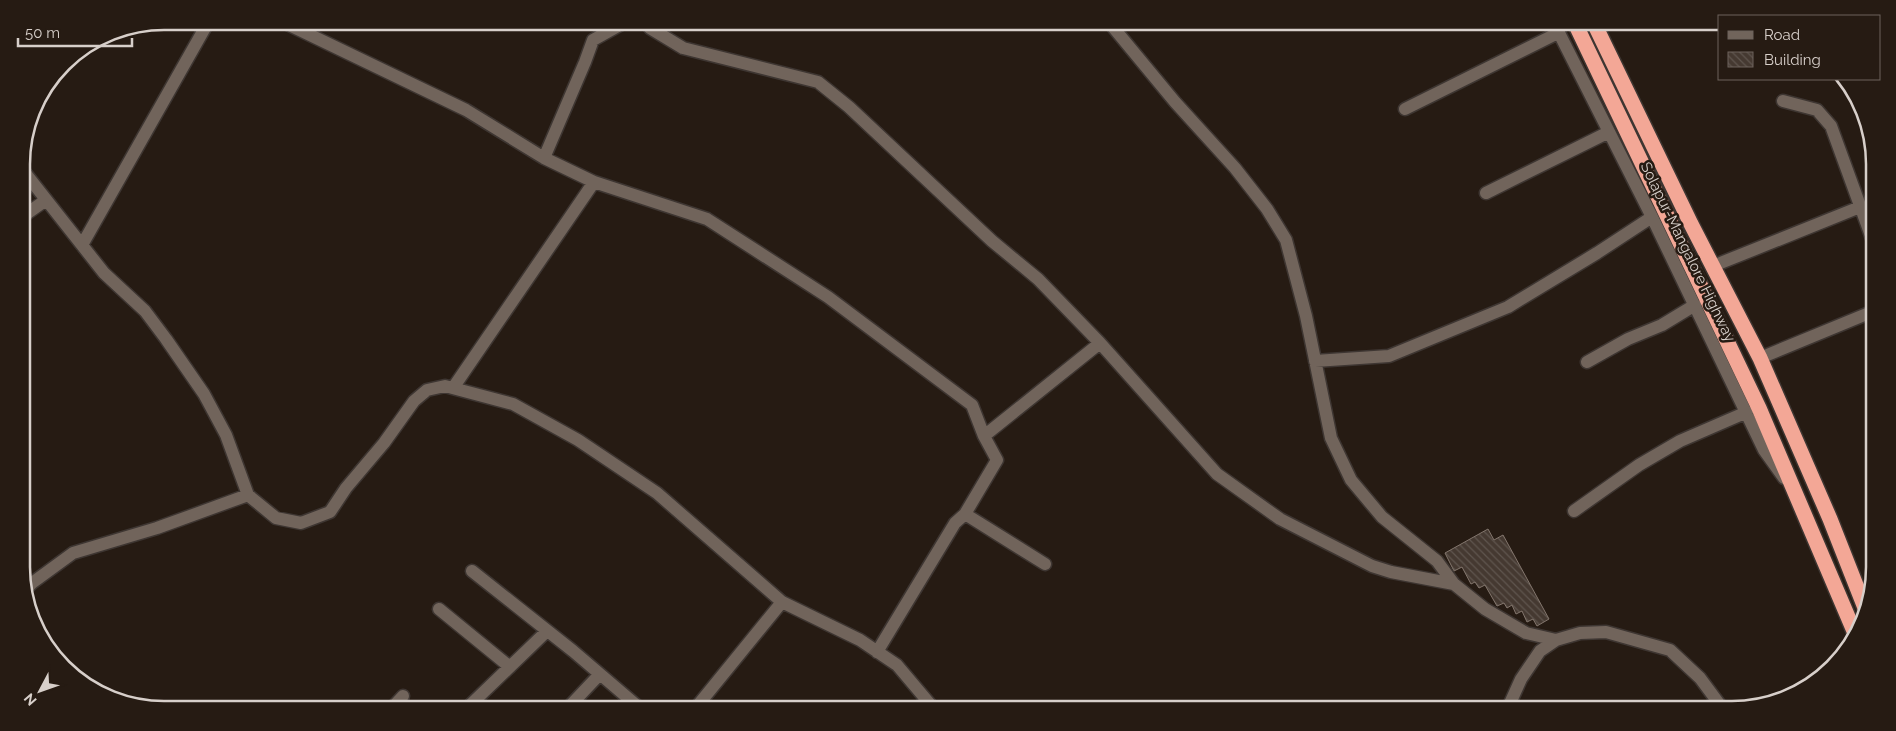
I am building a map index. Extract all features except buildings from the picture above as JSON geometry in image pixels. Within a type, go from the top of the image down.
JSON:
[{"type":"highway","points":[[1578,30],[1753,410],[1796,494],[1852,626]]},
{"type":"highway","points":[[1597,30],[1691,224],[1760,358],[1830,519],[1862,599]]},
{"type":"street","points":[[82,245],[204,30]]},
{"type":"street","points":[[300,30],[466,110],[544,158],[594,182],[707,220],[828,297],[972,405],[984,436],[998,460],[965,514],[955,523],[878,652]]},
{"type":"street","points":[[544,158],[593,40],[611,30]]},
{"type":"street","points":[[653,30],[683,48],[818,82],[899,152],[992,241],[1038,279],[1100,343],[1217,474],[1280,519],[1378,568],[1454,584]]},
{"type":"street","points":[[1115,30],[1175,102],[1235,168],[1267,209],[1286,240],[1306,316],[1332,438],[1351,480],[1382,517],[1437,561],[1454,584],[1485,609],[1526,633],[1556,640]]},
{"type":"street","points":[[1405,109],[1550,30]]},
{"type":"street","name":"Solapur-Mangalore Highway","points":[[1558,30],[1695,306],[1753,410]]},
{"type":"street","points":[[1784,101],[1817,110],[1831,126],[1866,223]]},
{"type":"street","points":[[1486,193],[1609,132]]},
{"type":"street","points":[[30,179],[104,273],[145,311],[204,394],[226,435],[248,496],[276,518],[301,523],[330,512],[346,488],[384,443],[414,401],[427,390],[445,386],[513,404],[578,440],[657,493],[782,602],[860,640],[897,665],[927,701]]},
{"type":"street","points":[[453,388],[594,182]]},
{"type":"street","points":[[30,211],[46,200]]},
{"type":"street","points":[[1713,266],[1860,207]]},
{"type":"street","points":[[1315,361],[1389,356],[1508,307],[1652,217]]},
{"type":"street","points":[[1587,362],[1628,339],[1662,325],[1695,306]]},
{"type":"street","points":[[1760,358],[1866,314]]},
{"type":"street","points":[[984,436],[1100,343]]},
{"type":"street","points":[[1574,511],[1639,465],[1680,441],[1753,410]]},
{"type":"street","points":[[31,584],[73,553],[156,528],[248,496]]},
{"type":"street","points":[[965,514],[1045,564]]},
{"type":"street","points":[[472,571],[632,701]]},
{"type":"street","points":[[701,701],[782,602]]},
{"type":"street","points":[[438,608],[510,667]]},
{"type":"street","points":[[474,701],[547,631]]},
{"type":"street","points":[[1511,701],[1521,679],[1540,651],[1556,640],[1580,632],[1606,632],[1670,650],[1700,678],[1717,701]]},
{"type":"street","points":[[574,701],[600,674]]},
{"type":"street","points":[[398,701],[403,696]]}]
